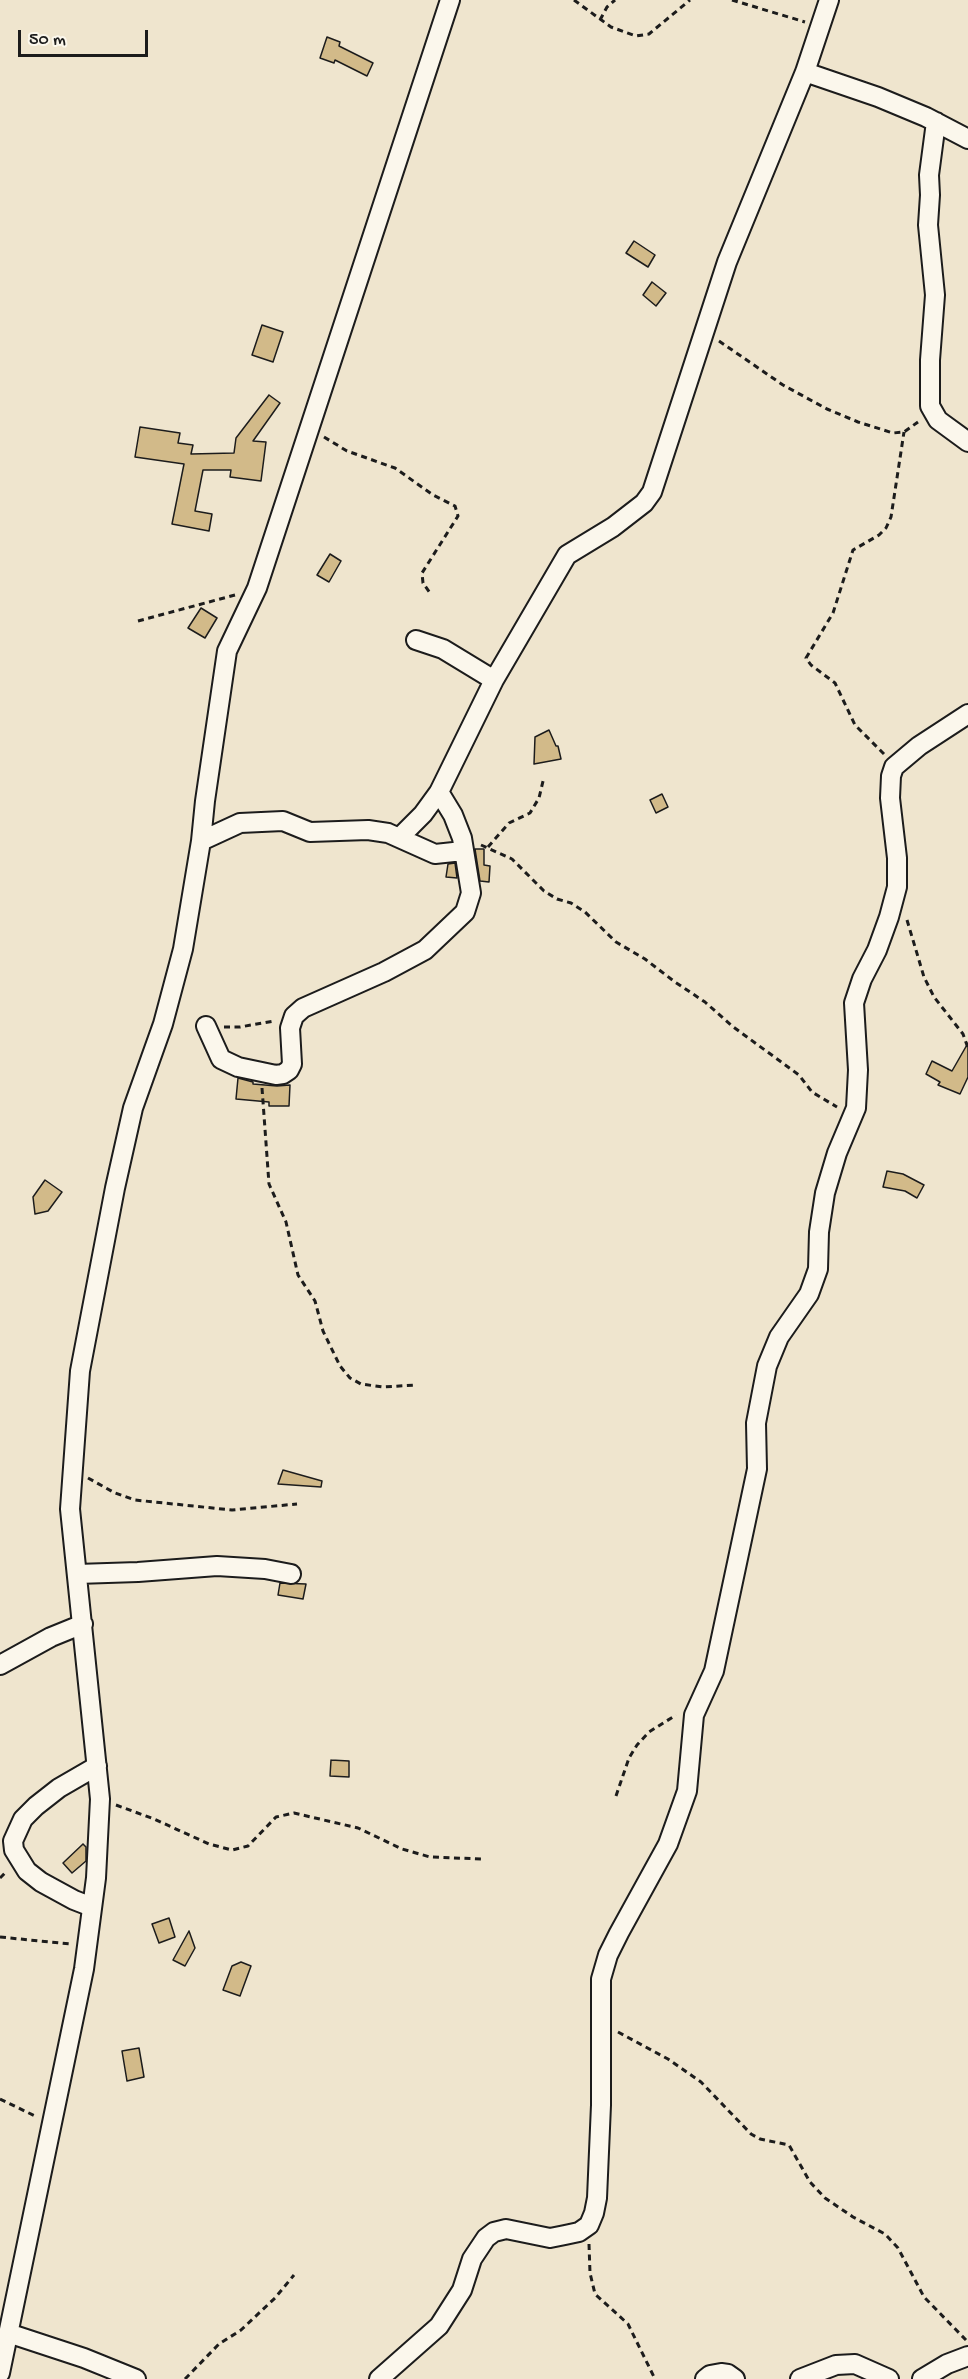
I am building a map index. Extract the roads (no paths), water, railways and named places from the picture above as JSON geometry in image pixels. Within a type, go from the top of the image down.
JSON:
[{"type":"street","points":[[0,2373],[87,1947],[92,1907],[100,1799],[70,1509],[80,1371],[115,1188],[133,1108],[163,1024],[183,949],[201,841],[227,651],[257,588],[450,0]]},
{"type":"street","points":[[400,837],[423,814],[439,792],[494,680],[567,555],[614,527],[644,503],[652,492],[727,262],[805,72],[829,0]]},
{"type":"street","points":[[805,72],[878,97],[936,122],[968,139]]},
{"type":"street","points":[[936,122],[929,176],[928,225],[935,295],[930,360],[930,405],[932,413],[968,442]]},
{"type":"street","points":[[416,640],[443,649],[494,680]]},
{"type":"street","points":[[379,2379],[440,2326],[462,2290],[471,2259],[486,2238],[494,2232],[506,2229],[550,2238],[579,2232],[588,2225],[594,2213],[597,2198],[601,2105],[600,1979],[608,1955],[668,1844],[687,1791],[694,1715],[714,1671],[758,1469],[756,1423],[767,1366],[779,1337],[815,1282],[825,1193],[837,1153],[856,1108],[858,1070],[854,1003],[862,979],[877,950],[897,887],[897,858],[890,798],[891,776],[894,767],[919,746],[968,714]]},
{"type":"street","points":[[206,1026],[222,1059],[238,1067],[276,1075],[283,1074],[292,1064],[290,1028],[294,1016],[320,999],[384,972],[425,950],[465,912],[471,893],[462,845],[453,815],[439,792]]},
{"type":"street","points":[[201,841],[240,824],[283,821],[310,832],[368,830],[400,837],[414,846],[435,854],[462,845]]},
{"type":"street","points":[[77,1574],[148,1572],[217,1566],[265,1569],[291,1574]]},
{"type":"street","points":[[0,1665],[51,1637],[83,1624]]},
{"type":"street","points":[[92,1907],[60,1892],[27,1871],[14,1850],[13,1841],[23,1819],[36,1806],[59,1788],[97,1766]]},
{"type":"street","points":[[8,2333],[84,2358],[135,2379]]},
{"type":"street","points":[[922,2379],[947,2364],[968,2356]]},
{"type":"street","points":[[800,2379],[836,2365],[855,2364],[889,2379]]},
{"type":"street","points":[[705,2379],[710,2375],[722,2373],[735,2379]]}]
